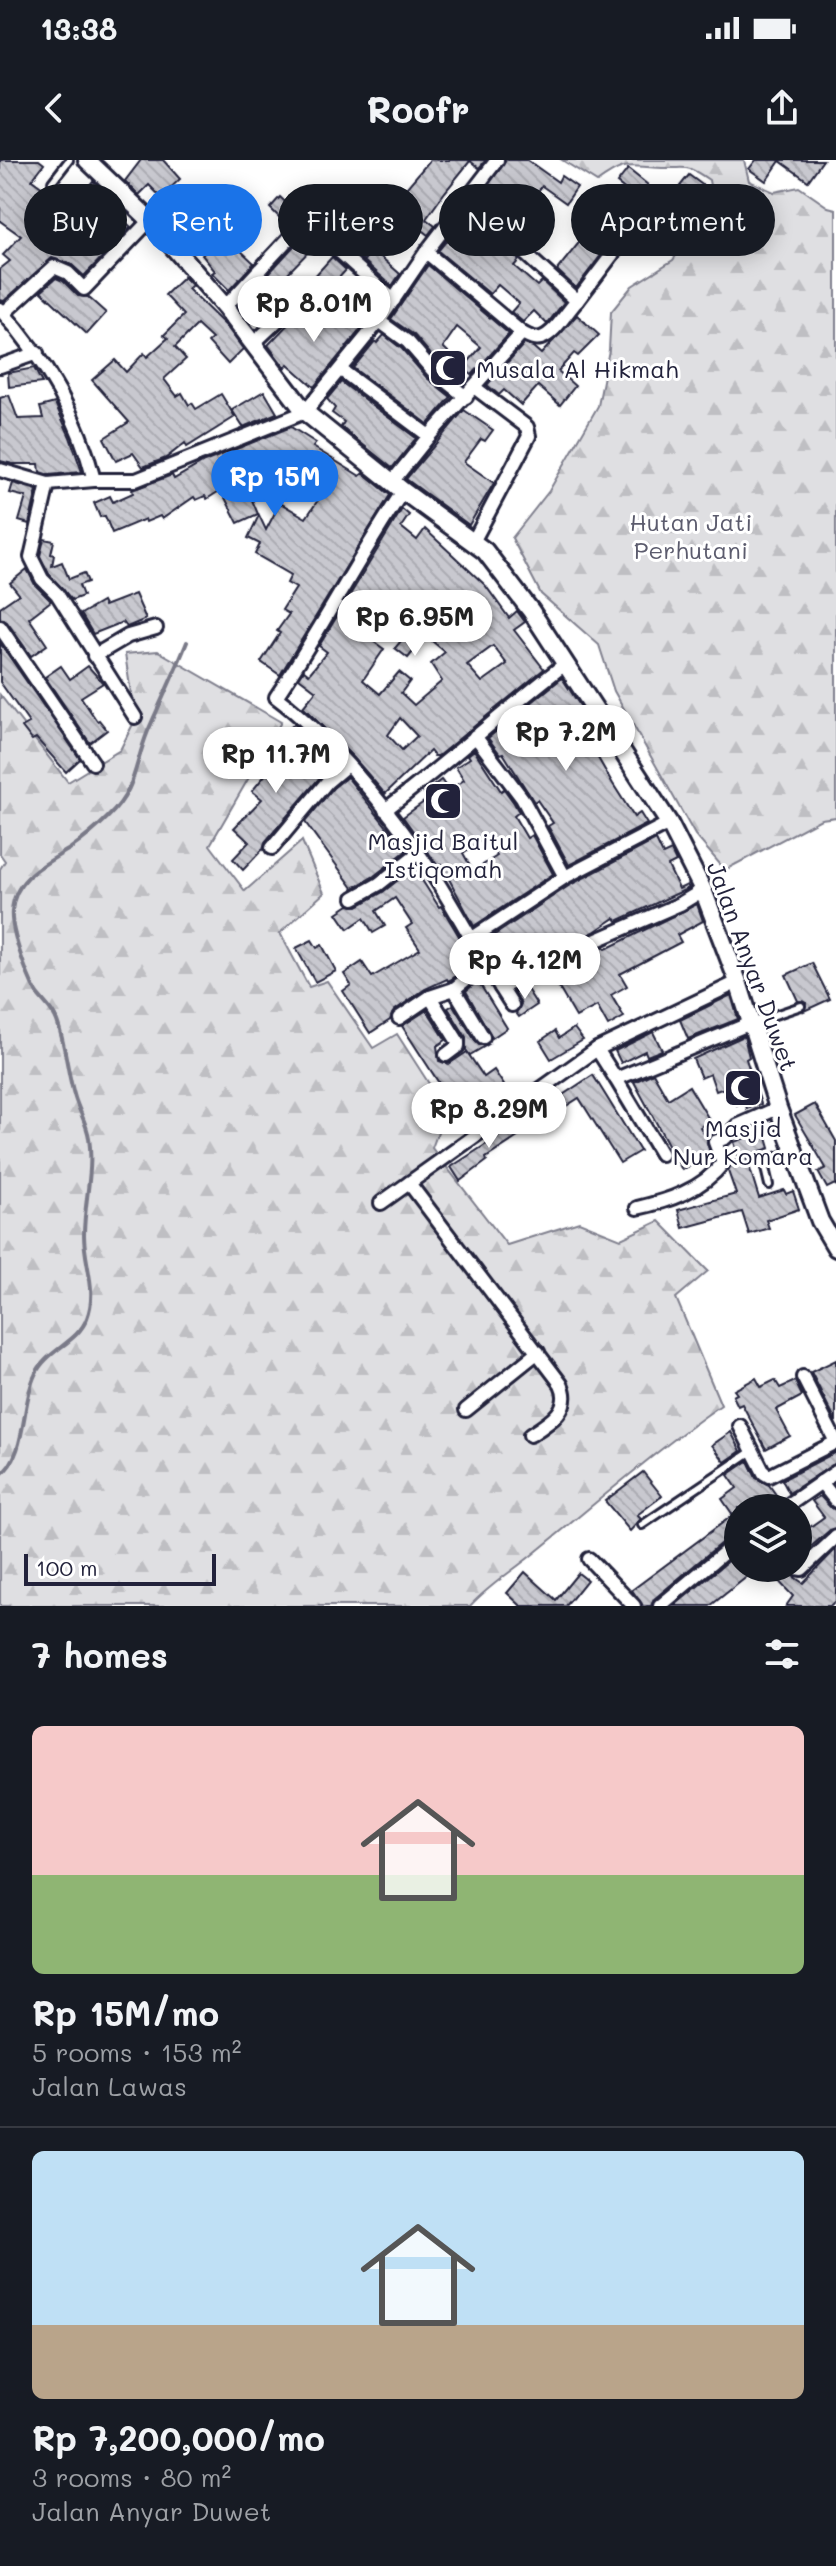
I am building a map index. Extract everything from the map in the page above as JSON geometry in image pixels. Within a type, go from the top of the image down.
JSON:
[{"type":"street","name":"Jalan Anyar Duwet","points":[[87,160],[143,213]]},
{"type":"street","points":[[478,184],[497,160]]},
{"type":"street","points":[[225,307],[303,223],[320,234],[394,300]]},
{"type":"street","points":[[94,480],[86,449],[54,381],[37,353],[2,311],[54,267],[68,273],[84,289],[143,227]]},
{"type":"street","points":[[0,470],[48,484],[136,480],[305,412],[379,321],[439,235]]},
{"type":"street","points":[[426,252],[532,339],[550,332],[611,256]]},
{"type":"street","name":"Jalan Anyar Duwet","points":[[181,256],[254,343],[305,412],[485,551],[531,611],[669,823],[703,890],[738,982],[778,1108],[820,1221],[836,1248]]},
{"type":"street","points":[[528,256],[577,301]]},
{"type":"street","points":[[254,343],[294,305]]},
{"type":"street","points":[[379,321],[408,342],[434,372],[527,427],[529,436],[473,542]]},
{"type":"street","points":[[512,1005],[447,896],[385,810],[302,716],[276,697],[311,645],[398,486],[429,436],[522,333]]},
{"type":"street","points":[[0,366],[37,353]]},
{"type":"street","points":[[341,370],[429,436]]},
{"type":"street","points":[[48,484],[31,557],[42,579],[57,594],[135,717]]},
{"type":"street","points":[[0,627],[93,763]]},
{"type":"street","points":[[94,656],[128,636],[156,628]]},
{"type":"street","points":[[385,810],[446,764],[475,736],[565,664]]},
{"type":"street","points":[[475,736],[522,798],[565,877]]},
{"type":"street","points":[[297,765],[322,739]]},
{"type":"street","points":[[272,848],[327,782],[347,765]]},
{"type":"street","points":[[471,939],[565,877],[669,823]]},
{"type":"street","points":[[354,898],[379,884],[417,854]]},
{"type":"street","points":[[501,988],[703,890]]},
{"type":"street","points":[[399,1018],[430,997],[454,989],[485,964]]},
{"type":"street","points":[[381,1203],[597,1049],[738,982]]},
{"type":"street","points":[[454,989],[483,1037]]},
{"type":"street","points":[[430,997],[458,1042],[458,1046],[446,1055]]},
{"type":"street","points":[[616,1079],[751,1023]]},
{"type":"street","points":[[597,1049],[661,1154]]},
{"type":"street","points":[[637,1208],[684,1194],[723,1163],[715,1142],[725,1138],[737,1126],[778,1108]]},
{"type":"street","points":[[409,1183],[561,1384],[565,1401],[555,1418],[530,1435]]},
{"type":"street","points":[[466,1410],[538,1352]]},
{"type":"street","points":[[740,1426],[764,1473],[769,1476],[836,1442],[803,1377]]},
{"type":"street","points":[[804,1494],[836,1472]]},
{"type":"street","points":[[821,1482],[836,1501]]},
{"type":"street","points":[[812,1560],[836,1537]]},
{"type":"street","points":[[660,1606],[724,1553]]},
{"type":"street","points":[[589,1559],[634,1606]]},
{"type":"lane","points":[[52,182],[69,160]]},
{"type":"lane","points":[[751,1023],[801,1006]]},
{"type":"lane","points":[[769,1185],[765,1161],[794,1151]]},
{"type":"lane","points":[[642,1525],[753,1450]]},
{"type":"green space","name":"Hutan Jati Perhutani","points":[[562,160],[744,160],[749,181],[756,184],[710,184],[709,180],[686,168],[634,166],[615,170],[597,182]]},
{"type":"green space","name":"Hutan Jati Perhutani","points":[[799,187],[836,209],[836,817],[821,819],[725,870],[695,835],[614,691],[599,645],[541,594],[512,538],[549,491],[598,406],[609,350],[611,312],[632,286],[676,256],[775,256],[775,192]]},
{"type":"green space","points":[[158,651],[281,722],[210,845],[245,891],[302,841],[324,893],[280,933],[309,987],[327,981],[373,1048],[397,1034],[446,1110],[432,1148],[507,1245],[579,1222],[621,1239],[659,1221],[708,1271],[676,1298],[721,1405],[649,1459],[470,1606],[0,1606],[0,869],[5,861],[0,854],[0,695],[68,782],[120,750],[135,720],[125,654]]},
{"type":"building","points":[[0,160],[39,160],[44,164],[32,180],[37,184],[24,184],[24,256],[103,256],[84,276],[72,265],[52,258],[4,301],[0,300],[0,269],[10,261],[3,255],[21,236],[0,221]]},
{"type":"building","points":[[141,160],[163,160],[180,179],[175,184],[143,184],[139,195],[125,181]]},
{"type":"building","points":[[430,160],[486,160],[479,168],[470,161],[451,184],[439,184],[439,201],[426,219],[435,226],[428,235],[423,231],[423,184],[410,184]]},
{"type":"building","points":[[506,160],[527,160],[558,182],[561,176],[573,184],[566,203],[555,195],[555,184],[489,184]]},
{"type":"building","points":[[756,160],[823,160],[808,181],[780,161],[766,181],[749,169]]},
{"type":"building","points":[[628,169],[647,184],[618,184]]},
{"type":"building","points":[[689,175],[701,184],[682,184]]},
{"type":"building","points":[[278,199],[278,216],[270,208]]},
{"type":"building","points":[[571,253],[571,256],[600,256],[576,288],[557,270]]},
{"type":"building","points":[[203,256],[247,256],[254,263],[229,290],[212,273],[215,271]]},
{"type":"building","points":[[285,256],[304,256],[286,275],[294,282],[290,286],[298,295],[288,298],[267,318],[255,306],[269,292],[260,283]]},
{"type":"building","points":[[358,256],[365,259],[368,256],[380,256],[400,274],[392,286]]},
{"type":"building","points":[[444,256],[515,256],[519,260],[514,266],[537,286],[542,281],[564,302],[547,324],[534,311],[523,322],[511,312],[519,303],[498,285],[490,294]]},
{"type":"building","points":[[332,257],[346,270],[327,291],[313,278]]},
{"type":"building","points":[[428,265],[509,334],[472,375],[463,368],[481,347],[457,327],[443,347],[463,366],[455,377],[414,335],[391,319]]},
{"type":"building","points":[[184,277],[192,285],[188,289],[226,326],[243,349],[228,364],[208,342],[212,339],[197,325],[175,347],[186,359],[164,379],[177,396],[182,393],[189,405],[192,403],[196,409],[221,394],[235,417],[187,447],[185,443],[166,458],[143,467],[133,453],[116,461],[104,438],[129,422],[92,380],[115,360],[126,372],[144,353],[147,357],[168,338],[164,335],[184,315],[165,295]]},
{"type":"building","points":[[56,278],[78,296],[88,297],[106,313],[87,334],[41,291]]},
{"type":"building","points":[[348,309],[355,315],[352,319],[361,329],[314,387],[288,364],[286,367],[283,365],[268,345],[297,315],[308,324],[316,315],[326,324],[330,318],[333,320],[342,310],[345,312]]},
{"type":"building","points":[[577,315],[599,335],[578,356],[574,353],[558,371],[575,386],[560,405],[538,386],[521,405],[504,390],[499,395],[487,385],[524,344],[541,354]]},
{"type":"building","points":[[384,335],[451,397],[428,424],[353,368],[375,341],[377,343]]},
{"type":"building","points":[[34,368],[42,383],[9,387],[8,373]]},
{"type":"building","points":[[341,382],[416,438],[392,468],[341,427],[344,422],[332,413],[335,408],[327,399]]},
{"type":"building","points":[[264,391],[277,413],[243,427],[232,410]]},
{"type":"building","points":[[9,395],[18,419],[43,418],[40,407],[55,403],[82,472],[49,475],[40,472],[39,464],[0,461],[0,398]]},
{"type":"building","points":[[464,410],[493,430],[485,441],[481,439],[464,462],[494,483],[469,525],[406,479]]},
{"type":"building","points":[[291,427],[316,443],[313,447],[360,476],[363,473],[390,495],[280,675],[261,662],[289,614],[282,610],[296,588],[287,583],[291,575],[255,554],[260,544],[248,538],[259,515],[266,530],[280,503],[306,518],[320,497],[311,491],[313,487],[294,475],[284,496],[243,477],[255,499],[252,500],[258,514],[238,523],[221,490],[207,499],[205,496],[196,500],[194,497],[162,519],[160,516],[146,522],[145,519],[112,533],[105,516],[100,517],[94,503],[110,496],[113,502],[133,493],[132,490],[172,475],[174,479],[204,462]]},
{"type":"building","points":[[13,483],[37,490],[29,524],[19,521],[26,497],[10,493]]},
{"type":"building","points":[[402,509],[409,515],[401,527],[417,540],[425,529],[485,585],[509,618],[517,611],[525,622],[514,630],[544,669],[438,756],[430,751],[385,794],[303,707],[316,691],[299,678],[304,670],[309,674],[327,652],[319,646]],"holes":[[[396,608],[415,624],[395,648],[408,658],[426,636],[445,652],[431,664],[442,681],[414,705],[401,693],[410,681],[399,672],[380,694],[363,680],[384,649],[373,641]],[[493,646],[507,664],[482,682],[467,665]],[[400,718],[417,736],[402,750],[388,735]]]},
{"type":"building","points":[[44,539],[54,541],[52,566],[62,562],[69,579],[84,573],[88,582],[79,585],[83,596],[72,600],[49,574],[40,556]]},
{"type":"building","points":[[27,569],[35,585],[51,601],[29,618],[47,645],[31,656],[7,622],[0,618],[0,607],[19,594],[10,583]]},
{"type":"building","points":[[135,594],[146,619],[127,627],[123,622],[93,634],[81,614],[102,602],[104,606]]},
{"type":"building","points":[[0,643],[80,759],[66,772],[22,727],[29,723],[0,682]]},
{"type":"building","points":[[61,666],[70,679],[88,666],[103,683],[81,697],[107,730],[90,743],[45,677]]},
{"type":"building","points":[[562,678],[594,727],[587,732],[603,755],[598,758],[613,784],[634,817],[640,813],[647,824],[569,865],[548,826],[553,823],[537,800],[534,802],[503,753],[500,754],[488,738]]},
{"type":"building","points":[[294,724],[310,739],[290,759],[289,768],[299,774],[311,764],[322,775],[243,870],[233,859],[249,842],[234,828],[262,799],[252,791],[275,763],[265,754]]},
{"type":"building","points":[[474,750],[501,791],[504,789],[514,803],[519,812],[514,816],[527,838],[532,835],[553,874],[474,926],[441,864],[438,866],[403,817],[428,799],[424,793],[441,780],[449,790],[464,780],[456,767],[470,758],[468,755]],"holes":[[[486,837],[497,856],[473,871],[463,853]]]},
{"type":"building","points":[[347,777],[406,851],[353,888],[305,822],[333,788]]},
{"type":"building","points":[[656,840],[663,855],[671,851],[676,862],[668,866],[679,889],[687,885],[689,888],[617,921],[615,918],[594,932],[504,976],[484,942],[570,885]]},
{"type":"building","points":[[416,866],[469,953],[463,957],[468,966],[452,979],[425,989],[370,1033],[343,991],[351,985],[344,974],[362,962],[372,977],[420,949],[406,928],[412,924],[395,898],[376,911],[385,926],[373,933],[364,918],[348,929],[337,913],[383,892]]},
{"type":"building","points":[[697,904],[703,921],[677,935],[681,942],[620,974],[627,986],[611,995],[624,1017],[608,1026],[597,1006],[576,1017],[550,973],[571,962],[574,967],[596,954],[594,951],[606,949]]},
{"type":"building","points":[[312,940],[317,948],[322,945],[336,971],[315,982],[296,948]]},
{"type":"building","points":[[812,963],[830,999],[804,1011],[806,1003],[798,1001],[786,975]]},
{"type":"building","points":[[478,981],[507,1028],[492,1038],[466,991]]},
{"type":"building","points":[[525,986],[537,1005],[519,1017],[516,1013],[521,1004],[514,991]]},
{"type":"building","points":[[731,995],[738,1019],[688,1039],[680,1020]]},
{"type":"building","points":[[453,1005],[476,1042],[487,1045],[470,1055],[466,1050],[466,1037],[448,1008]]},
{"type":"building","points":[[427,1010],[446,1040],[437,1046],[439,1061],[449,1064],[467,1052],[484,1077],[494,1070],[507,1090],[479,1109],[465,1090],[450,1100],[402,1026]]},
{"type":"building","points":[[574,1028],[583,1040],[551,1059],[540,1041],[555,1031],[559,1038]]},
{"type":"building","points":[[653,1032],[662,1050],[647,1056],[645,1051],[621,1063],[615,1051]]},
{"type":"building","points":[[744,1036],[749,1057],[746,1059],[761,1104],[747,1109],[745,1102],[737,1105],[730,1086],[716,1091],[710,1074],[701,1078],[693,1059]]},
{"type":"building","points":[[653,1073],[668,1099],[689,1086],[710,1121],[700,1127],[707,1139],[710,1155],[682,1170],[634,1082]]},
{"type":"building","points":[[593,1075],[640,1151],[620,1163],[579,1098],[549,1117],[543,1108]]},
{"type":"building","points":[[815,1104],[836,1141],[836,1186],[827,1188],[818,1172],[826,1168],[795,1115]]},
{"type":"building","points":[[527,1118],[533,1127],[486,1158],[487,1161],[460,1181],[451,1167]]},
{"type":"building","points":[[765,1131],[770,1148],[746,1156],[759,1198],[784,1190],[786,1194],[793,1191],[799,1209],[766,1220],[769,1228],[749,1234],[742,1212],[683,1228],[678,1210],[736,1194],[728,1171],[732,1162],[745,1156],[739,1158],[734,1142]]},
{"type":"building","points":[[836,1360],[836,1422],[811,1372]]},
{"type":"building","points":[[756,1378],[761,1387],[775,1380],[780,1388],[795,1381],[802,1396],[776,1410],[790,1436],[766,1449],[742,1404],[738,1406],[733,1396],[737,1394],[734,1390]]},
{"type":"building","points":[[731,1432],[741,1451],[725,1462],[712,1445]]},
{"type":"building","points":[[836,1452],[836,1463],[789,1493],[782,1480]]},
{"type":"building","points":[[748,1461],[756,1478],[769,1485],[775,1494],[729,1494],[737,1488],[728,1475]]},
{"type":"building","points":[[643,1472],[662,1496],[637,1515],[641,1519],[630,1531],[605,1501]]},
{"type":"building","points":[[820,1496],[836,1510],[836,1528],[812,1546],[812,1525],[824,1517],[812,1501]]},
{"type":"building","points":[[724,1522],[724,1541],[654,1599],[651,1606],[643,1606],[632,1590]]},
{"type":"building","points":[[836,1549],[836,1600],[830,1606],[786,1606],[793,1596],[780,1582],[812,1582],[812,1574]]},
{"type":"building","points":[[724,1565],[724,1582],[740,1582],[710,1606],[674,1606]]},
{"type":"building","points":[[525,1572],[556,1600],[578,1573],[587,1580],[566,1606],[521,1606],[507,1593]]},
{"type":"waterway","points":[[0,1475],[15,1455],[35,1375],[46,1359],[83,1327],[91,1297],[84,1235],[89,1138],[72,1089],[57,1021],[36,992],[20,952],[12,919],[14,899],[25,880],[90,833],[125,797],[143,743],[187,642]]},
{"type":"place","name":"Musala Al Hikmah","points":[[448,368]]},
{"type":"place","name":"Masjid Baitul Istiqomah","points":[[443,801]]},
{"type":"place","name":"Masjid Nur Komara","points":[[743,1088]]}]
